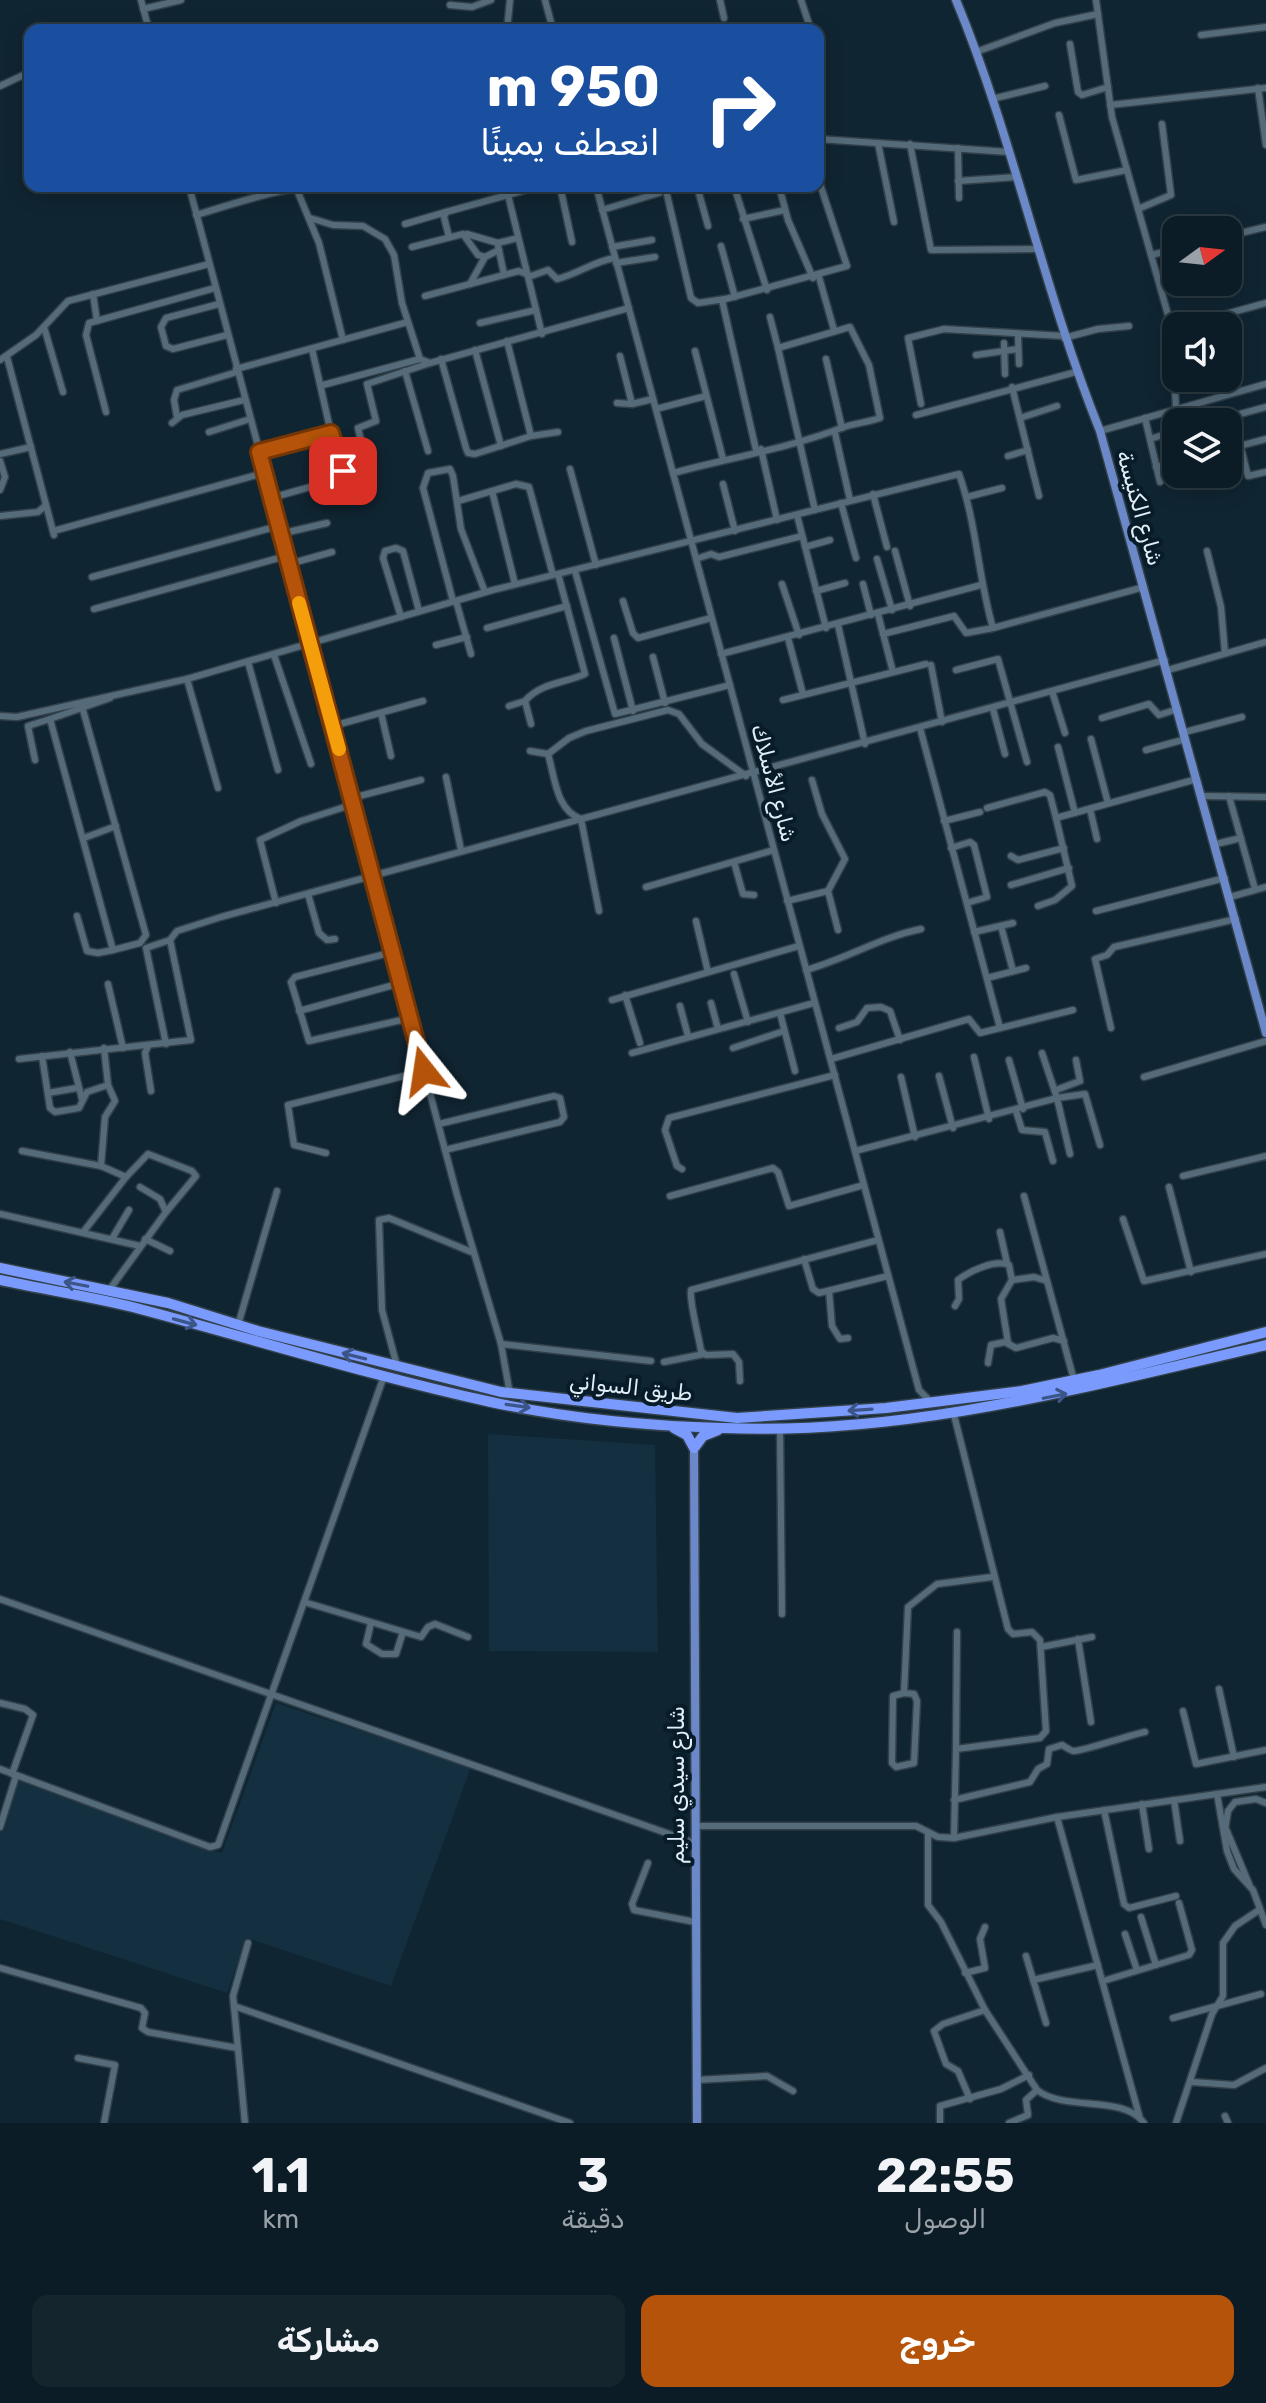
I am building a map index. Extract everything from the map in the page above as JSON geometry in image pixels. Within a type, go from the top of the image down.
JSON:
[{"type":"highway","name":"طريق السواني","points":[[0,1268],[110,1289],[208,1313],[238,1325],[510,1394],[737,1418],[933,1403],[1074,1380],[1266,1332]]},
{"type":"highway","name":"طريق السواني","points":[[0,1280],[137,1309],[474,1398],[661,1424],[721,1428],[879,1422],[1062,1395],[1266,1345]]},
{"type":"highway","points":[[449,1391],[455,1388],[455,1380]]},
{"type":"highway","points":[[474,1398],[478,1386]]},
{"type":"highway","points":[[661,1424],[682,1431],[694,1448],[705,1435],[721,1428]]},
{"type":"main road","name":"شارع الكنيسة","points":[[956,0],[1009,152],[1064,337],[1100,431],[1266,1033]]},
{"type":"main road","name":"شارع سيدي سليم","points":[[694,1448],[697,2123]]},
{"type":"street","points":[[141,0],[147,24]]},
{"type":"street","points":[[143,9],[181,0]]},
{"type":"street","points":[[450,5],[491,0]]},
{"type":"street","points":[[508,24],[510,0]]},
{"type":"street","points":[[545,0],[551,24]]},
{"type":"street","points":[[720,0],[724,18]]},
{"type":"street","points":[[801,0],[809,24]]},
{"type":"street","points":[[1096,0],[1110,105],[1169,312]]},
{"type":"street","points":[[976,52],[1055,23],[1098,14]]},
{"type":"street","points":[[1201,35],[1266,27]]},
{"type":"street","points":[[1070,44],[1078,92],[1084,95],[1108,87]]},
{"type":"street","points":[[0,86],[24,75]]},
{"type":"street","points":[[992,99],[1045,86]]},
{"type":"street","points":[[1110,105],[1262,88],[1266,145]]},
{"type":"street","points":[[1059,115],[1076,180],[1127,170]]},
{"type":"street","points":[[1138,209],[1171,195],[1162,124]]},
{"type":"street","points":[[824,139],[1009,152]]},
{"type":"street","points":[[878,143],[894,222]]},
{"type":"street","points":[[910,144],[931,250],[1038,249]]},
{"type":"street","points":[[958,148],[959,198]]},
{"type":"street","points":[[958,181],[1017,177]]},
{"type":"street","points":[[190,192],[445,1150],[501,1344],[510,1394]]},
{"type":"street","points":[[196,215],[274,192]]},
{"type":"street","points":[[298,192],[310,218],[343,340]]},
{"type":"street","points":[[405,224],[519,192]]},
{"type":"street","points":[[561,192],[572,242]]},
{"type":"street","name":"شارع الأسلاك","points":[[598,192],[730,685],[750,776],[774,850],[919,1390]]},
{"type":"street","points":[[666,192],[691,298],[698,303],[816,278],[847,266],[823,192]]},
{"type":"street","points":[[699,192],[708,226]]},
{"type":"street","points":[[736,192],[767,290]]},
{"type":"street","points":[[780,192],[834,330]]},
{"type":"street","points":[[602,210],[659,193]]},
{"type":"street","points":[[508,195],[542,334]]},
{"type":"street","points":[[743,219],[785,210]]},
{"type":"street","points":[[446,212],[444,217],[449,237]]},
{"type":"street","points":[[310,218],[333,225],[363,226],[385,239],[394,255],[408,322],[420,359]]},
{"type":"street","points":[[1242,233],[1266,227]]},
{"type":"street","points":[[412,247],[465,234],[498,246]]},
{"type":"street","points":[[465,234],[476,253],[485,257]]},
{"type":"street","points":[[470,284],[485,257],[498,246],[518,238]]},
{"type":"street","points":[[612,247],[652,240]]},
{"type":"street","points":[[498,246],[504,274]]},
{"type":"street","points":[[721,246],[735,297]]},
{"type":"street","points":[[1151,255],[1162,252]]},
{"type":"street","points":[[425,296],[504,274],[526,273],[531,276],[548,270],[557,279],[579,273],[602,260],[655,257]]},
{"type":"street","points":[[209,264],[61,305],[44,327],[4,359],[45,506],[56,533],[264,473]]},
{"type":"street","points":[[106,412],[86,335],[89,323],[215,288]]},
{"type":"street","points":[[93,294],[97,321]]},
{"type":"street","points":[[725,299],[722,303],[777,520]]},
{"type":"street","points":[[1233,312],[1266,303]]},
{"type":"street","points":[[219,304],[166,318],[162,323],[164,339],[166,346],[173,349],[227,335]]},
{"type":"street","points":[[361,441],[358,428],[376,421],[367,384],[441,359],[629,308]]},
{"type":"street","points":[[480,323],[536,310]]},
{"type":"street","points":[[770,317],[815,510]]},
{"type":"street","points":[[244,400],[175,420],[177,390],[408,322]]},
{"type":"street","points":[[921,404],[908,338],[944,329],[1064,337],[1129,326]]},
{"type":"street","points":[[44,327],[63,392]]},
{"type":"street","points":[[673,473],[835,433],[842,428],[878,419],[880,412],[869,365],[852,327],[778,348]]},
{"type":"street","points":[[1018,335],[1019,364]]},
{"type":"street","points":[[507,341],[531,436]]},
{"type":"street","points":[[976,355],[1004,347],[1018,349]]},
{"type":"street","points":[[1004,347],[1005,374]]},
{"type":"street","points":[[312,349],[343,471]]},
{"type":"street","points":[[475,350],[501,446]]},
{"type":"street","points":[[695,351],[723,459]]},
{"type":"street","points":[[620,356],[632,404]]},
{"type":"street","points":[[323,385],[420,359],[430,363]]},
{"type":"street","points":[[441,359],[468,453],[558,432]]},
{"type":"street","points":[[826,359],[842,428]]},
{"type":"street","points":[[405,371],[428,451]]},
{"type":"street","points":[[916,415],[1076,372]]},
{"type":"street","points":[[1180,408],[1266,384]]},
{"type":"street","points":[[1012,387],[1039,496]]},
{"type":"street","points":[[656,409],[706,396]]},
{"type":"street","points":[[617,403],[632,404],[653,399]]},
{"type":"street","points":[[1020,418],[1057,406]]},
{"type":"street","points":[[1242,414],[1266,407]]},
{"type":"street","points":[[1100,431],[1162,413]]},
{"type":"street","points":[[1145,418],[1160,482]]},
{"type":"street","points":[[209,432],[250,419]]},
{"type":"street","points":[[259,452],[331,433]]},
{"type":"street","points":[[835,433],[850,500]]},
{"type":"street","points":[[1150,439],[1162,435]]},
{"type":"street","points":[[1242,445],[1266,439]]},
{"type":"street","points":[[0,454],[31,447]]},
{"type":"street","points":[[1008,456],[1028,450]]},
{"type":"street","points":[[1242,454],[1248,476],[1266,472]]},
{"type":"street","points":[[0,461],[5,477],[0,490]]},
{"type":"street","points":[[1156,467],[1162,466]]},
{"type":"street","points":[[471,654],[454,601],[424,478],[428,473],[450,469],[461,529],[485,592]]},
{"type":"street","points":[[570,469],[596,565]]},
{"type":"street","points":[[0,716],[17,717],[187,679],[485,592],[692,543],[955,473],[959,474],[967,497],[982,570],[981,585],[993,628]]},
{"type":"street","points":[[458,501],[516,484],[529,487],[585,674],[535,691],[525,701],[509,706]]},
{"type":"street","points":[[723,484],[735,531]]},
{"type":"street","points":[[271,498],[310,487]]},
{"type":"street","points":[[967,497],[1002,488]]},
{"type":"street","points":[[492,491],[515,584]]},
{"type":"street","points":[[873,494],[887,547]]},
{"type":"street","points":[[841,503],[856,558]]},
{"type":"street","points":[[0,516],[38,512],[45,506]]},
{"type":"street","points":[[797,515],[826,628]]},
{"type":"street","points":[[92,577],[279,530],[327,523]]},
{"type":"street","points":[[696,559],[711,554],[719,557],[802,536]]},
{"type":"street","points":[[805,547],[830,540]]},
{"type":"street","points":[[401,617],[383,558],[385,551],[403,551],[419,611]]},
{"type":"street","points":[[895,551],[910,606]]},
{"type":"street","points":[[1207,551],[1221,607],[1225,653]]},
{"type":"street","points":[[94,609],[288,560],[332,552]]},
{"type":"street","points":[[877,559],[892,610]]},
{"type":"street","points":[[575,571],[615,714],[730,685]]},
{"type":"street","points":[[816,591],[845,583]]},
{"type":"street","points":[[782,584],[799,635]]},
{"type":"street","points":[[863,584],[883,634],[893,672]]},
{"type":"street","points":[[721,654],[981,585]]},
{"type":"street","points":[[883,634],[954,616],[966,633],[1144,587]]},
{"type":"street","points":[[623,601],[633,633],[638,638],[711,618]]},
{"type":"street","points":[[487,628],[567,606]]},
{"type":"street","points":[[838,625],[865,744]]},
{"type":"street","points":[[436,645],[467,637]]},
{"type":"street","points":[[614,638],[633,711]]},
{"type":"street","points":[[788,638],[803,694]]},
{"type":"street","points":[[1168,670],[1266,642]]},
{"type":"street","points":[[274,655],[311,764]]},
{"type":"street","points":[[653,657],[665,703]]},
{"type":"street","points":[[956,670],[998,659],[1027,762]]},
{"type":"street","points":[[166,1044],[146,950],[170,940],[177,931],[461,850],[750,776],[1165,660]]},
{"type":"street","points":[[248,662],[278,770]]},
{"type":"street","points":[[783,700],[928,664],[942,722]]},
{"type":"street","points":[[187,679],[218,788]]},
{"type":"street","points":[[1052,691],[1065,733]]},
{"type":"street","points":[[35,760],[28,726],[83,710],[116,695]]},
{"type":"street","points":[[333,726],[423,701]]},
{"type":"street","points":[[525,701],[531,724]]},
{"type":"street","points":[[1102,718],[1149,704],[1159,715],[1178,709]]},
{"type":"street","points":[[993,709],[1005,754]]},
{"type":"street","points":[[77,916],[87,951],[98,953],[140,943],[146,935],[83,710]]},
{"type":"street","points":[[530,751],[548,754],[569,738],[586,731],[668,710],[679,714],[702,744],[750,776]]},
{"type":"street","points":[[381,713],[391,756]]},
{"type":"street","points":[[1146,750],[1242,717]]},
{"type":"street","points":[[50,719],[113,950]]},
{"type":"street","points":[[920,728],[1000,1028]]},
{"type":"street","points":[[1091,739],[1108,803]]},
{"type":"street","points":[[1058,747],[1075,813]]},
{"type":"street","points":[[548,754],[562,805],[571,815],[581,819]]},
{"type":"street","points":[[446,777],[461,850]]},
{"type":"street","points":[[1056,818],[1197,779]]},
{"type":"street","points":[[276,903],[260,840],[353,801],[421,780]]},
{"type":"street","points":[[812,780],[822,814],[845,859],[828,891],[838,930]]},
{"type":"street","points":[[944,821],[1045,792],[1050,795],[1072,886],[1038,906]]},
{"type":"street","points":[[1201,796],[1265,800]]},
{"type":"street","points":[[1229,796],[1255,889]]},
{"type":"street","points":[[1090,809],[1097,839]]},
{"type":"street","points":[[581,819],[599,911]]},
{"type":"street","points":[[84,838],[116,826]]},
{"type":"street","points":[[1216,844],[1241,838]]},
{"type":"street","points":[[951,848],[970,842],[974,845],[987,897],[967,903]]},
{"type":"street","points":[[1011,856],[1018,860],[1064,848]]},
{"type":"street","points":[[646,887],[774,850]]},
{"type":"street","points":[[734,862],[743,894],[754,895]]},
{"type":"street","points":[[1011,885],[1069,868]]},
{"type":"street","points":[[1096,911],[1225,878]]},
{"type":"street","points":[[1230,897],[1266,887]]},
{"type":"street","points":[[787,901],[828,891]]},
{"type":"street","points":[[308,894],[319,933],[327,940],[335,939]]},
{"type":"street","points":[[1111,1028],[1094,961],[1107,955],[1114,947],[1236,919]]},
{"type":"street","points":[[696,921],[708,972]]},
{"type":"street","points":[[974,932],[1013,923]]},
{"type":"street","points":[[1001,926],[1013,971]]},
{"type":"street","points":[[806,970],[840,960],[881,940],[921,929]]},
{"type":"street","points":[[19,1059],[104,1048],[184,1043],[192,1036],[170,940]]},
{"type":"street","points":[[612,1000],[799,946]]},
{"type":"street","points":[[393,952],[293,978],[299,1011],[307,1040],[311,1042],[410,1018]]},
{"type":"street","points":[[987,978],[1026,968]]},
{"type":"street","points":[[734,974],[748,1022]]},
{"type":"street","points":[[299,1011],[401,983]]},
{"type":"street","points":[[108,984],[123,1048]]},
{"type":"street","points":[[625,995],[640,1043]]},
{"type":"street","points":[[711,1003],[718,1029]]},
{"type":"street","points":[[632,1053],[814,1003]]},
{"type":"street","points":[[680,1006],[688,1036]]},
{"type":"street","points":[[839,1028],[857,1022],[867,1008],[881,1007],[890,1011],[900,1040]]},
{"type":"street","points":[[831,1059],[969,1019],[980,1033],[1073,1010]]},
{"type":"street","points":[[780,1013],[795,1071]]},
{"type":"street","points":[[733,1048],[784,1031]]},
{"type":"street","points":[[1144,1077],[1266,1041]]},
{"type":"street","points":[[148,1046],[145,1060],[151,1091]]},
{"type":"street","points":[[101,1166],[105,1117],[115,1101],[108,1085],[104,1048]]},
{"type":"street","points":[[70,1052],[77,1088],[83,1101]]},
{"type":"street","points":[[1042,1053],[1056,1090],[1070,1154]]},
{"type":"street","points":[[42,1056],[52,1112],[75,1110],[87,1092],[108,1085]]},
{"type":"street","points":[[974,1057],[989,1119]]},
{"type":"street","points":[[1009,1060],[1022,1130],[1045,1132],[1053,1161]]},
{"type":"street","points":[[1056,1090],[1080,1081],[1076,1060]]},
{"type":"street","points":[[326,1153],[294,1145],[288,1105],[424,1071]]},
{"type":"street","points":[[682,1169],[677,1166],[665,1130],[669,1118],[835,1075]]},
{"type":"street","points":[[939,1076],[953,1128]]},
{"type":"street","points":[[901,1077],[915,1137]]},
{"type":"street","points":[[48,1093],[77,1088]]},
{"type":"street","points":[[855,1151],[989,1119],[1057,1098],[1085,1094],[1100,1145]]},
{"type":"street","points":[[439,1124],[554,1096],[560,1098],[563,1108],[564,1117],[560,1122],[445,1150]]},
{"type":"street","points":[[22,1151],[101,1166],[126,1177]]},
{"type":"street","points":[[84,1231],[148,1154],[192,1171],[196,1176],[145,1239],[110,1289]]},
{"type":"street","points":[[1183,1176],[1266,1156]]},
{"type":"street","points":[[670,1196],[773,1168],[778,1172],[789,1206],[864,1185]]},
{"type":"street","points":[[140,1187],[160,1199],[166,1212]]},
{"type":"street","points":[[1169,1187],[1191,1272]]},
{"type":"street","points":[[238,1325],[277,1191]]},
{"type":"street","points":[[1024,1196],[1074,1380]]},
{"type":"street","points":[[113,1237],[129,1210]]},
{"type":"street","points":[[0,1214],[113,1237],[140,1246]]},
{"type":"street","points":[[397,1366],[382,1310],[379,1220],[389,1218],[474,1253]]},
{"type":"street","points":[[1123,1219],[1141,1278],[1149,1282],[1266,1254]]},
{"type":"street","points":[[1000,1232],[1012,1280],[1001,1299],[1008,1343]]},
{"type":"street","points":[[145,1239],[170,1251]]},
{"type":"street","points":[[704,1354],[690,1300],[691,1290],[878,1240]]},
{"type":"street","points":[[804,1259],[813,1289],[829,1291],[888,1276]]},
{"type":"street","points":[[955,1306],[959,1299],[956,1285],[962,1277],[1007,1263]]},
{"type":"street","points":[[1012,1280],[1034,1277],[1047,1281]]},
{"type":"street","points":[[829,1291],[835,1334],[840,1339],[848,1338]]},
{"type":"street","points":[[988,1363],[989,1347],[1008,1343],[1016,1348],[1053,1338],[1064,1341]]},
{"type":"street","points":[[501,1344],[651,1361]]},
{"type":"street","points":[[664,1362],[704,1354],[733,1354],[739,1362],[740,1381]]},
{"type":"street","points":[[0,1769],[216,1846],[384,1376]]},
{"type":"street","points":[[912,1405],[919,1390],[933,1403]]},
{"type":"street","points":[[953,1411],[992,1577],[1008,1629],[1013,1634],[1036,1633],[1041,1647],[1044,1736],[956,1749]]},
{"type":"street","points":[[780,1428],[782,1614]]},
{"type":"street","points":[[904,1693],[908,1607],[937,1584],[992,1577]]},
{"type":"street","points":[[0,1599],[695,1843]]},
{"type":"street","points":[[304,1602],[421,1637],[428,1627],[435,1624],[468,1637]]},
{"type":"street","points":[[371,1623],[366,1644],[382,1654],[396,1654],[403,1632]]},
{"type":"street","points":[[954,1838],[957,1632]]},
{"type":"street","points":[[1041,1647],[1092,1637]]},
{"type":"street","points":[[1078,1639],[1091,1722]]},
{"type":"street","points":[[1219,1689],[1234,1757]]},
{"type":"street","points":[[904,1693],[914,1694],[917,1701],[914,1763],[896,1767],[892,1763],[893,1696],[904,1693]]},
{"type":"street","points":[[0,1703],[25,1709],[33,1715],[0,1827]]},
{"type":"street","points":[[1183,1711],[1196,1764],[1266,1750]]},
{"type":"street","points":[[954,1800],[1030,1782],[1038,1769],[1047,1764],[1049,1749],[1062,1745],[1077,1751],[1145,1732]]},
{"type":"street","points":[[695,1826],[916,1826],[954,1838],[1057,1817],[1266,1787]]},
{"type":"street","points":[[1217,1794],[1234,1869],[1249,1884],[1266,1925]]},
{"type":"street","points":[[1225,1831],[1228,1811],[1235,1802],[1256,1799],[1266,1803]]},
{"type":"street","points":[[1174,1800],[1180,1841]]},
{"type":"street","points":[[1142,1804],[1149,1849]]},
{"type":"street","points":[[1103,1981],[1189,1955],[1192,1950],[1178,1899],[1129,1908],[1124,1904],[1104,1810]]},
{"type":"street","points":[[1057,1817],[1139,2116],[1144,2123]]},
{"type":"street","points":[[928,1832],[926,1899],[985,2010],[1037,2090],[1049,2099],[1126,2110],[1139,2116]]},
{"type":"street","points":[[648,1863],[632,1904],[634,1910],[695,1922]]},
{"type":"street","points":[[1176,2123],[1225,1986],[1223,1943],[1235,1926],[1259,1910]]},
{"type":"street","points":[[1141,1917],[1156,1965]]},
{"type":"street","points":[[965,1973],[985,1968],[980,1939],[985,1927]]},
{"type":"street","points":[[1125,1934],[1137,1970]]},
{"type":"street","points":[[245,2123],[233,1987],[248,1943]]},
{"type":"street","points":[[1026,1956],[1046,2023]]},
{"type":"street","points":[[1033,1980],[1098,1965]]},
{"type":"street","points":[[0,1968],[141,2008],[145,2013],[142,2028],[148,2032],[237,2048]]},
{"type":"street","points":[[1173,2018],[1261,1994]]},
{"type":"street","points":[[234,2006],[570,2123]]},
{"type":"street","points":[[970,2099],[958,2071],[946,2064],[934,2031],[943,2024],[985,2010]]},
{"type":"street","points":[[78,2058],[115,2065],[104,2123]]},
{"type":"street","points":[[1192,2082],[1234,2085],[1266,2068]]},
{"type":"street","points":[[940,2123],[940,2106],[970,2099],[1029,2075]]},
{"type":"street","points":[[696,2080],[767,2076],[793,2091]]},
{"type":"street","points":[[1009,2123],[1028,2115],[1026,2100],[1037,2090]]},
{"type":"shaded area","points":[[488,1434],[655,1445],[658,1652],[489,1651]]},
{"type":"shaded area","points":[[276,1703],[471,1767],[391,1986],[247,1938],[227,1993],[0,1919],[0,1818],[14,1777],[222,1853]]},
{"type":"slow traffic","points":[[299,603],[339,749]]},
{"type":"route","points":[[343,471],[331,433],[259,452],[424,1071]]}]
